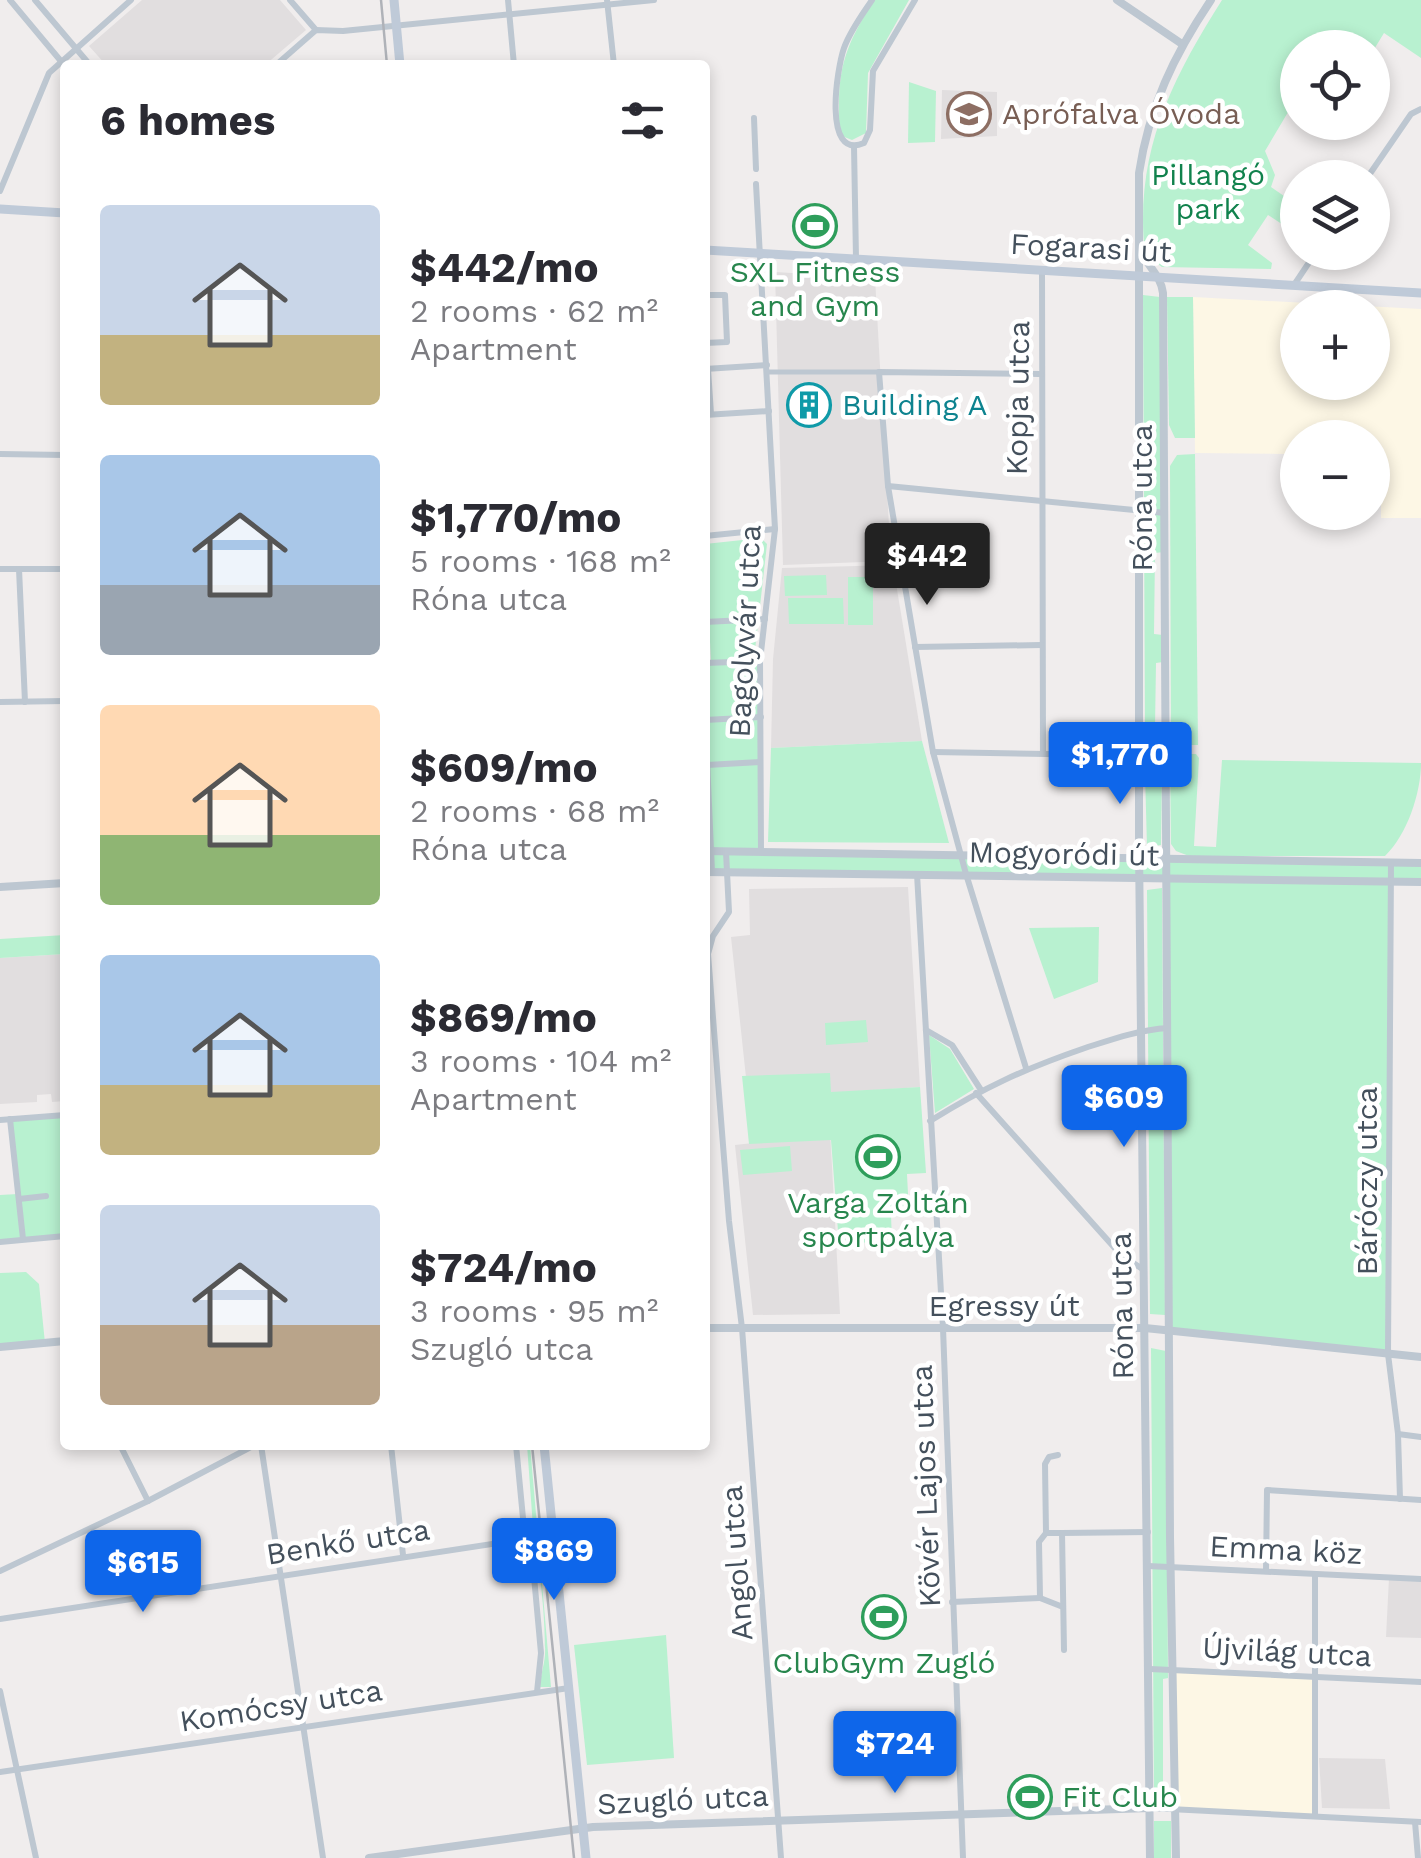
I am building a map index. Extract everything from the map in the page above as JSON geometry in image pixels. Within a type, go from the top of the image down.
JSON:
[{"type":"main road","points":[[394,0],[400,60]]},
{"type":"main road","points":[[0,209],[60,213]]},
{"type":"main road","name":"Fogarasi út","points":[[710,250],[1421,294]]},
{"type":"main road","points":[[545,1450],[586,1858]]},
{"type":"street","points":[[10,0],[60,60]]},
{"type":"street","points":[[35,0],[86,60]]},
{"type":"street","points":[[66,60],[132,0]]},
{"type":"street","points":[[290,0],[316,30],[342,32],[654,0]]},
{"type":"street","points":[[508,0],[514,60]]},
{"type":"street","points":[[872,0],[842,50],[838,78],[838,138],[854,146],[864,143],[870,130],[873,71],[915,0]]},
{"type":"street","points":[[1117,0],[1182,44]]},
{"type":"street","name":"Róna utca","points":[[1150,1858],[1139,858],[1139,173],[1156,100],[1182,44],[1211,0]]},
{"type":"street","points":[[608,3],[614,60]]},
{"type":"street","points":[[282,60],[316,30]]},
{"type":"street","points":[[0,191],[49,73],[60,66]]},
{"type":"street","points":[[1379,160],[1411,114],[1421,108]]},
{"type":"street","points":[[754,118],[756,170]]},
{"type":"street","points":[[854,146],[856,258]]},
{"type":"street","points":[[756,187],[759,252]]},
{"type":"street","name":"Róna utca","points":[[1140,247],[1164,293],[1165,880],[1176,1858]]},
{"type":"street","name":"Bagolyvár utca","points":[[759,252],[775,529],[760,660],[761,852]]},
{"type":"street","points":[[1294,286],[1304,270]]},
{"type":"street","name":"Kopja utca","points":[[1042,271],[1042,753]]},
{"type":"street","points":[[710,295],[725,296],[727,342],[710,343]]},
{"type":"street","points":[[710,369],[1041,374]]},
{"type":"street","points":[[849,372],[849,380]]},
{"type":"street","points":[[879,372],[888,486],[933,752],[1026,1068]]},
{"type":"street","points":[[710,415],[769,412]]},
{"type":"street","points":[[0,454],[60,454]]},
{"type":"street","points":[[888,486],[1165,513]]},
{"type":"street","points":[[710,536],[775,529]]},
{"type":"street","points":[[0,569],[60,569]]},
{"type":"street","points":[[18,569],[25,702]]},
{"type":"street","points":[[710,622],[765,619]]},
{"type":"street","points":[[916,646],[1042,645]]},
{"type":"street","points":[[710,663],[760,660]]},
{"type":"street","points":[[0,702],[60,702]]},
{"type":"street","points":[[710,718],[760,717]]},
{"type":"street","points":[[933,752],[1165,756]]},
{"type":"street","points":[[710,765],[760,762]]},
{"type":"street","name":"Mogyoródi út","points":[[710,852],[1421,863]]},
{"type":"street","name":"Angol utca","points":[[710,948],[729,912],[726,852]]},
{"type":"street","name":"Báróczy utca","points":[[1390,862],[1388,1354],[1398,1434],[1400,1499]]},
{"type":"street","name":"Mogyoródi út","points":[[710,872],[1421,882]]},
{"type":"street","name":"Kövér Lajos utca","points":[[916,873],[943,1328],[963,1858]]},
{"type":"street","points":[[0,887],[60,883]]},
{"type":"street","name":"Angol utca","points":[[710,980],[742,1328],[781,1858]]},
{"type":"street","points":[[930,1120],[1026,1068],[1141,1030],[1169,1028]]},
{"type":"street","points":[[925,1030],[952,1045],[978,1092],[1121,1256],[1144,1270]]},
{"type":"street","points":[[0,1120],[60,1115]]},
{"type":"street","points":[[10,1120],[23,1239]]},
{"type":"street","points":[[19,1199],[46,1196]]},
{"type":"street","points":[[0,1242],[60,1236]]},
{"type":"street","name":"Egressy út","points":[[710,1328],[1145,1328],[1421,1357]]},
{"type":"street","points":[[0,1346],[60,1341]]},
{"type":"street","points":[[1398,1434],[1421,1437]]},
{"type":"street","points":[[122,1450],[148,1501]]},
{"type":"street","points":[[0,1570],[248,1450]]},
{"type":"street","points":[[259,1450],[323,1858]]},
{"type":"street","points":[[391,1450],[402,1556]]},
{"type":"street","points":[[516,1450],[524,1539],[531,1544],[541,1653],[537,1692]]},
{"type":"street","points":[[1040,1598],[1039,1542],[1046,1533],[1046,1464],[1049,1457],[1058,1455]]},
{"type":"street","points":[[1266,1571],[1268,1490],[1421,1500]]},
{"type":"street","points":[[1046,1533],[1148,1532]]},
{"type":"street","points":[[1062,1533],[1064,1650]]},
{"type":"street","name":"Benkő utca","points":[[0,1619],[524,1539]]},
{"type":"street","name":"Emma köz","points":[[1148,1566],[1421,1579]]},
{"type":"street","points":[[1315,1574],[1316,1816]]},
{"type":"street","points":[[952,1602],[1040,1598],[1063,1607]]},
{"type":"street","name":"Újvilág utca","points":[[1150,1668],[1421,1682]]},
{"type":"street","name":"Komócsy utca","points":[[0,1772],[569,1688]]},
{"type":"street","points":[[0,1691],[36,1858]]},
{"type":"street","name":"Szugló utca","points":[[369,1858],[583,1828],[780,1818],[1150,1808],[1418,1822]]},
{"type":"street","points":[[1418,1822],[1418,1858]]},
{"type":"street","points":[[448,1846],[450,1858]]},
{"type":"shaded area","points":[[142,0],[280,0],[306,30],[271,60],[102,60],[89,46]]},
{"type":"shaded area","name":"Aprófalva Óvoda","points":[[942,90],[997,92],[997,136],[941,139]]},
{"type":"shaded area","points":[[775,272],[875,278],[891,561],[783,565]]},
{"type":"shaded area","points":[[1193,297],[1280,302],[1280,400],[1390,400],[1390,307],[1421,309],[1421,518],[1390,518],[1390,420],[1280,420],[1280,454],[1195,453]]},
{"type":"shaded area","points":[[893,565],[922,741],[771,748],[773,659],[782,568]]},
{"type":"shaded area","points":[[908,887],[920,1087],[828,1093],[840,1314],[753,1315],[735,1145],[753,1143],[731,937],[750,935],[749,889]]},
{"type":"shaded area","points":[[60,954],[60,1101],[52,1102],[51,1094],[37,1095],[37,1102],[0,1104],[0,958]]},
{"type":"shaded area","points":[[1389,1578],[1421,1579],[1421,1638],[1386,1637]]},
{"type":"shaded area","points":[[1175,1671],[1313,1678],[1315,1815],[1177,1808]]},
{"type":"shaded area","points":[[1319,1758],[1385,1759],[1390,1809],[1322,1808]]},
{"type":"green space","points":[[874,0],[909,0],[868,73],[866,133],[852,140],[842,136],[840,128],[841,74],[853,38]]},
{"type":"green space","name":"Pillangó park","points":[[1222,0],[1421,0],[1421,58],[1390,37],[1390,30],[1280,30],[1280,126],[1265,151],[1275,175],[1271,187],[1280,193],[1280,223],[1268,215],[1248,245],[1272,263],[1271,269],[1162,267],[1145,255],[1145,184],[1151,152],[1186,60]]},
{"type":"green space","points":[[909,82],[936,91],[935,142],[908,143]]},
{"type":"green space","points":[[1143,295],[1160,297],[1164,552],[1155,553],[1154,634],[1163,635],[1163,662],[1156,663],[1155,727],[1161,728],[1161,734],[1153,741],[1145,730]]},
{"type":"green space","points":[[1167,297],[1193,297],[1195,438],[1175,438],[1169,425]]},
{"type":"green space","points":[[1195,454],[1198,745],[1171,745],[1170,466],[1177,455]]},
{"type":"green space","points":[[761,538],[767,544],[754,659],[711,661],[710,543]]},
{"type":"green space","points":[[826,575],[827,595],[785,596],[784,576]]},
{"type":"green space","points":[[848,577],[873,577],[873,625],[848,625]]},
{"type":"green space","points":[[788,598],[843,598],[844,624],[789,624]]},
{"type":"green space","points":[[760,661],[761,717],[710,720],[710,663]]},
{"type":"green space","points":[[759,720],[758,849],[713,849],[710,722]]},
{"type":"green space","points":[[922,741],[949,843],[768,842],[771,748]]},
{"type":"green space","points":[[1177,754],[1196,754],[1199,758],[1194,846],[1216,847],[1222,760],[1421,763],[1406,825],[1385,856],[1189,856],[1176,851],[1171,844],[1170,762]]},
{"type":"green space","points":[[1153,764],[1162,772],[1161,845],[1147,847],[1145,773]]},
{"type":"green space","points":[[710,851],[1421,863],[1421,882],[1391,882],[1388,1354],[1171,1330],[1165,880],[710,872]]},
{"type":"green space","points":[[1162,888],[1165,1315],[1150,1314],[1147,890]]},
{"type":"green space","points":[[1099,927],[1098,982],[1054,999],[1029,928]]},
{"type":"green space","points":[[60,935],[60,954],[0,958],[0,939]]},
{"type":"green space","points":[[866,1020],[868,1042],[826,1045],[825,1023]]},
{"type":"green space","points":[[929,1035],[950,1049],[974,1089],[935,1113]]},
{"type":"green space","name":"Varga Zoltán sportpálya","points":[[830,1073],[831,1092],[920,1087],[926,1173],[907,1174],[909,1214],[891,1215],[892,1241],[839,1244],[831,1140],[749,1144],[742,1076]]},
{"type":"green space","points":[[60,1115],[60,1236],[0,1242],[0,1195],[18,1194],[10,1119]]},
{"type":"green space","points":[[790,1146],[792,1171],[743,1175],[740,1150]]},
{"type":"green space","points":[[26,1272],[39,1284],[45,1343],[0,1347],[0,1273]]},
{"type":"green space","points":[[1151,1348],[1166,1351],[1168,1678],[1163,1679],[1163,1788],[1168,1796],[1154,1796]]},
{"type":"green space","points":[[527,1450],[530,1450],[551,1687],[540,1687],[545,1628],[539,1568],[526,1529],[533,1527]]},
{"type":"green space","points":[[666,1635],[674,1758],[587,1765],[574,1645]]},
{"type":"green space","points":[[1154,1821],[1171,1821],[1171,1858],[1154,1858]]},
{"type":"tram line","points":[[381,0],[387,60]]},
{"type":"tram line","points":[[533,1450],[574,1858]]},
{"type":"place","name":"Aprófalva Óvoda","points":[[969,114]]},
{"type":"place","name":"SXL Fitness and Gym","points":[[815,226]]},
{"type":"place","name":"Building A","points":[[809,405]]},
{"type":"place","name":"Varga Zoltán sportpálya","points":[[878,1157]]},
{"type":"place","name":"ClubGym Zugló","points":[[884,1617]]},
{"type":"place","name":"Fit Club","points":[[1030,1797]]}]
